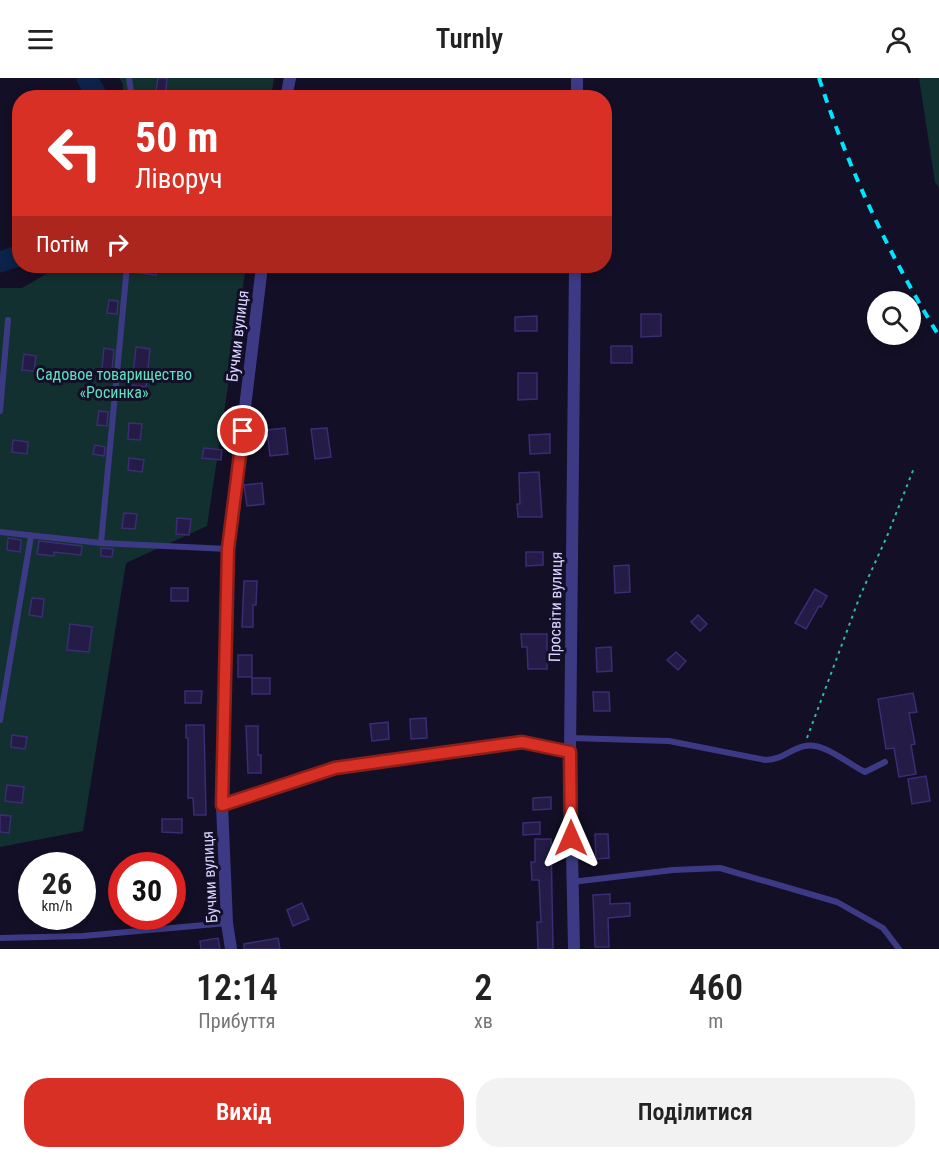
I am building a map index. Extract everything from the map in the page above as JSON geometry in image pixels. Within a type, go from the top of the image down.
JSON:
[{"type":"street","name":"Бучми вулиця","points":[[231,949],[227,923],[222,805],[228,549],[261,273]]},
{"type":"street","name":"Просвіти вулиця","points":[[574,949],[570,752],[575,273]]},
{"type":"lane","points":[[101,543],[126,273]]},
{"type":"lane","points":[[0,411],[8,320]]},
{"type":"lane","points":[[0,532],[101,543],[228,549]]},
{"type":"lane","points":[[0,720],[31,536]]},
{"type":"lane","points":[[571,738],[669,741],[765,760],[778,759],[804,746],[821,746],[865,772],[885,762]]},
{"type":"lane","points":[[222,805],[335,768],[522,742],[570,752]]},
{"type":"lane","points":[[572,882],[673,870],[720,868],[837,902],[883,928],[899,949]]},
{"type":"lane","points":[[0,938],[83,936],[227,923]]},
{"type":"path","points":[[804,746],[856,605],[914,468]]},
{"type":"green space","points":[[119,78],[274,78],[272,90],[123,90],[123,84]]},
{"type":"green space","points":[[919,78],[939,78],[939,188],[935,182]]},
{"type":"green space","name":"Садовое товарищество «Росинка»","points":[[48,273],[245,273],[207,526],[126,563],[83,831],[0,847],[0,288],[22,288]]},
{"type":"building","points":[[158,78],[167,78],[166,90],[156,90]]},
{"type":"building","points":[[109,300],[118,301],[117,314],[107,313]]},
{"type":"building","points":[[641,314],[661,314],[661,336],[641,337]]},
{"type":"building","points":[[537,316],[537,331],[515,331],[515,317]]},
{"type":"building","points":[[611,346],[632,346],[632,363],[611,363]]},
{"type":"building","points":[[136,347],[150,349],[146,387],[132,385]]},
{"type":"building","points":[[104,348],[114,350],[111,379],[101,378]]},
{"type":"building","points":[[24,354],[36,356],[34,371],[22,370]]},
{"type":"building","points":[[518,373],[537,373],[537,399],[518,400]]},
{"type":"building","points":[[99,411],[108,412],[107,426],[97,425]]},
{"type":"building","points":[[129,423],[142,424],[140,440],[128,439]]},
{"type":"building","points":[[285,428],[288,454],[270,456],[267,430]]},
{"type":"building","points":[[327,428],[331,457],[315,459],[311,429]]},
{"type":"building","points":[[550,434],[550,453],[530,454],[529,435]]},
{"type":"building","points":[[13,440],[28,442],[27,454],[12,452]]},
{"type":"building","points":[[95,445],[105,447],[104,456],[93,454]]},
{"type":"building","points":[[204,448],[222,450],[221,460],[202,458]]},
{"type":"building","points":[[129,458],[144,460],[142,472],[128,470]]},
{"type":"building","points":[[539,472],[542,517],[518,517],[519,473]]},
{"type":"building","points":[[262,483],[264,504],[247,506],[244,485]]},
{"type":"building","points":[[124,513],[137,514],[135,529],[122,528]]},
{"type":"building","points":[[177,518],[191,519],[189,535],[176,534]]},
{"type":"building","points":[[8,538],[21,540],[20,552],[7,550]]},
{"type":"building","points":[[39,541],[82,546],[81,555],[54,552],[54,556],[37,554]]},
{"type":"building","points":[[101,548],[113,549],[112,557],[101,556]]},
{"type":"building","points":[[526,552],[543,552],[543,565],[526,566]]},
{"type":"building","points":[[629,565],[630,592],[615,593],[614,566]]},
{"type":"building","points":[[244,581],[257,581],[256,605],[253,605],[253,627],[242,627]]},
{"type":"building","points":[[171,588],[188,588],[188,601],[171,601]]},
{"type":"building","points":[[815,589],[827,596],[806,629],[795,623]]},
{"type":"building","points":[[32,598],[44,599],[42,617],[29,615]]},
{"type":"building","points":[[698,615],[707,624],[700,631],[691,622]]},
{"type":"building","points":[[70,624],[92,627],[89,652],[67,650]]},
{"type":"building","points":[[521,634],[547,634],[547,669],[528,669],[527,647],[522,647]]},
{"type":"building","points":[[611,647],[612,671],[597,672],[596,648]]},
{"type":"building","points":[[676,652],[686,661],[678,670],[667,660]]},
{"type":"building","points":[[238,655],[252,655],[252,677],[238,677]]},
{"type":"building","points":[[252,678],[270,678],[270,694],[252,694]]},
{"type":"building","points":[[185,691],[202,691],[201,703],[185,703]]},
{"type":"building","points":[[593,692],[609,692],[610,711],[594,711]]},
{"type":"building","points":[[913,693],[917,712],[909,713],[915,744],[911,745],[916,774],[899,777],[894,748],[886,749],[878,699]]},
{"type":"building","points":[[426,718],[427,738],[411,739],[410,719]]},
{"type":"building","points":[[388,722],[389,739],[372,741],[370,724]]},
{"type":"building","points":[[186,725],[204,725],[206,815],[194,815],[193,798],[188,798]]},
{"type":"building","points":[[246,726],[258,726],[258,755],[261,755],[261,773],[248,773]]},
{"type":"building","points":[[12,735],[27,737],[25,749],[11,747]]},
{"type":"building","points":[[926,776],[930,801],[912,804],[908,779]]},
{"type":"building","points":[[7,785],[24,787],[22,803],[5,801]]},
{"type":"building","points":[[551,797],[551,809],[533,810],[533,798]]},
{"type":"building","points":[[0,815],[11,816],[9,833],[0,832]]},
{"type":"building","points":[[162,819],[182,819],[182,833],[162,832]]},
{"type":"building","points":[[540,822],[540,834],[523,835],[523,823]]},
{"type":"building","points":[[595,834],[608,834],[609,858],[596,859]]},
{"type":"building","points":[[535,839],[551,839],[553,949],[538,949],[537,922],[541,922],[539,880],[532,880],[531,862],[535,862]]},
{"type":"building","points":[[610,894],[610,904],[630,903],[630,916],[608,918],[609,947],[595,947],[593,895]]},
{"type":"building","points":[[302,903],[309,919],[293,926],[287,910]]},
{"type":"building","points":[[218,938],[220,949],[201,949],[200,941]]},
{"type":"building","points":[[278,938],[280,949],[244,949],[244,944]]},
{"type":"waterway","points":[[87,78],[94,90]]},
{"type":"waterway","points":[[0,262],[12,258]]},
{"type":"railway","points":[[819,78],[830,112],[871,210],[903,274],[939,336]]},
{"type":"route","points":[[243,431],[228,549],[222,805],[335,768],[522,742],[570,752],[571,838]]}]
